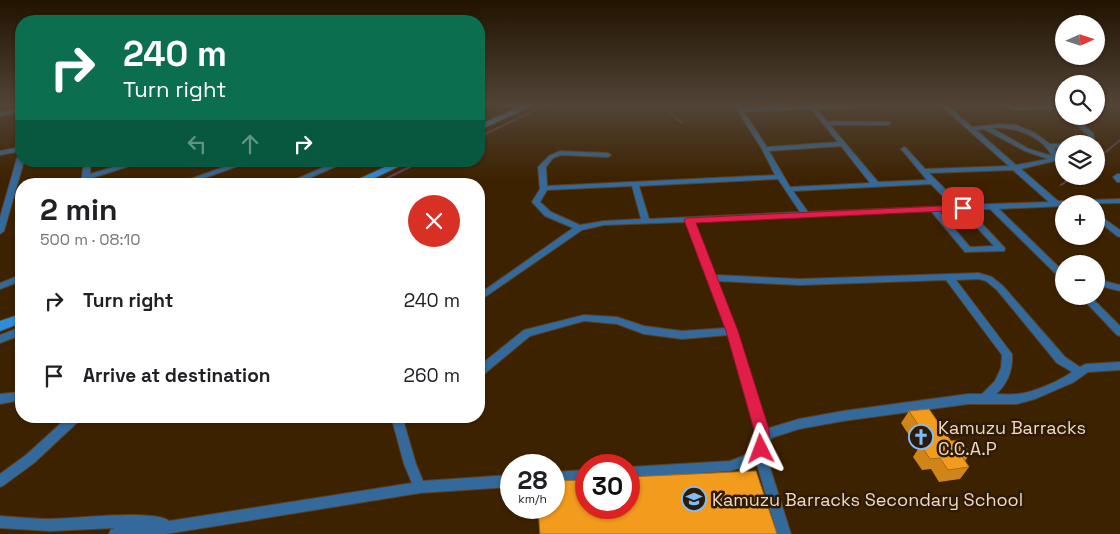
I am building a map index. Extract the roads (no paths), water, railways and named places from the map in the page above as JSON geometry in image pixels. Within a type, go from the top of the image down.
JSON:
[{"type":"street","points":[[752,129],[787,189],[806,215]]},
{"type":"street","points":[[831,129],[876,185]]},
{"type":"street","points":[[971,129],[1055,203]]},
{"type":"street","points":[[989,129],[1027,150],[1055,159]]},
{"type":"street","points":[[1025,129],[1055,153]]},
{"type":"street","points":[[765,150],[842,144]]},
{"type":"street","points":[[1048,146],[1055,146]]},
{"type":"street","points":[[904,149],[933,182],[1001,249],[968,250],[933,209]]},
{"type":"street","points":[[0,153],[15,150]]},
{"type":"street","points":[[579,228],[543,210],[536,202],[543,195],[542,167],[556,154],[589,153],[608,155]]},
{"type":"street","points":[[924,171],[1013,166],[1055,159]]},
{"type":"street","points":[[94,178],[125,167]]},
{"type":"street","points":[[198,178],[231,167]]},
{"type":"street","points":[[304,178],[331,167]]},
{"type":"street","points":[[367,178],[392,167]]},
{"type":"street","points":[[1120,176],[1117,177],[1120,180]]},
{"type":"street","points":[[544,188],[780,177]]},
{"type":"street","points":[[0,231],[15,179]]},
{"type":"street","points":[[787,189],[933,182]]},
{"type":"street","points":[[636,184],[644,220]]},
{"type":"street","points":[[1105,202],[1120,201]]},
{"type":"street","points":[[485,294],[579,228],[604,223],[1055,203]]},
{"type":"street","points":[[992,206],[1055,268]]},
{"type":"street","points":[[689,220],[732,331],[762,443],[762,462],[784,534]]},
{"type":"street","points":[[1105,222],[1120,234]]},
{"type":"street","points":[[948,276],[1007,354],[1005,376],[998,388],[985,398]]},
{"type":"street","points":[[711,278],[800,282],[979,276],[993,281],[1061,360],[1079,371]]},
{"type":"street","points":[[0,286],[15,280]]},
{"type":"street","points":[[1105,284],[1120,288]]},
{"type":"street","points":[[1093,305],[1120,332]]},
{"type":"street","points":[[485,367],[527,333],[584,318],[617,321],[644,330],[682,335],[732,331]]},
{"type":"street","points":[[0,326],[15,322]]},
{"type":"street","points":[[0,339],[15,326]]},
{"type":"street","points":[[640,472],[730,466],[754,458],[762,443],[782,429],[820,420],[968,399],[1031,396],[1042,393],[1070,379],[1079,371],[1095,367],[1120,366]]},
{"type":"street","points":[[0,399],[15,397]]},
{"type":"street","points":[[0,481],[30,459],[69,423]]},
{"type":"street","points":[[398,423],[410,464],[420,487]]},
{"type":"street","points":[[116,534],[179,526],[420,487],[500,482]]},
{"type":"street","points":[[0,522],[50,525],[132,521],[179,526]]},
{"type":"waterway","points":[[485,134],[496,129]]},
{"type":"waterway","points":[[1105,152],[1120,140]]},
{"type":"waterway","points":[[387,178],[410,167]]},
{"type":"place","name":"Kamuzu Barracks C.C.A.P","points":[[921,437]]},
{"type":"place","name":"Kamuzu Barracks Secondary School","points":[[694,499]]}]
